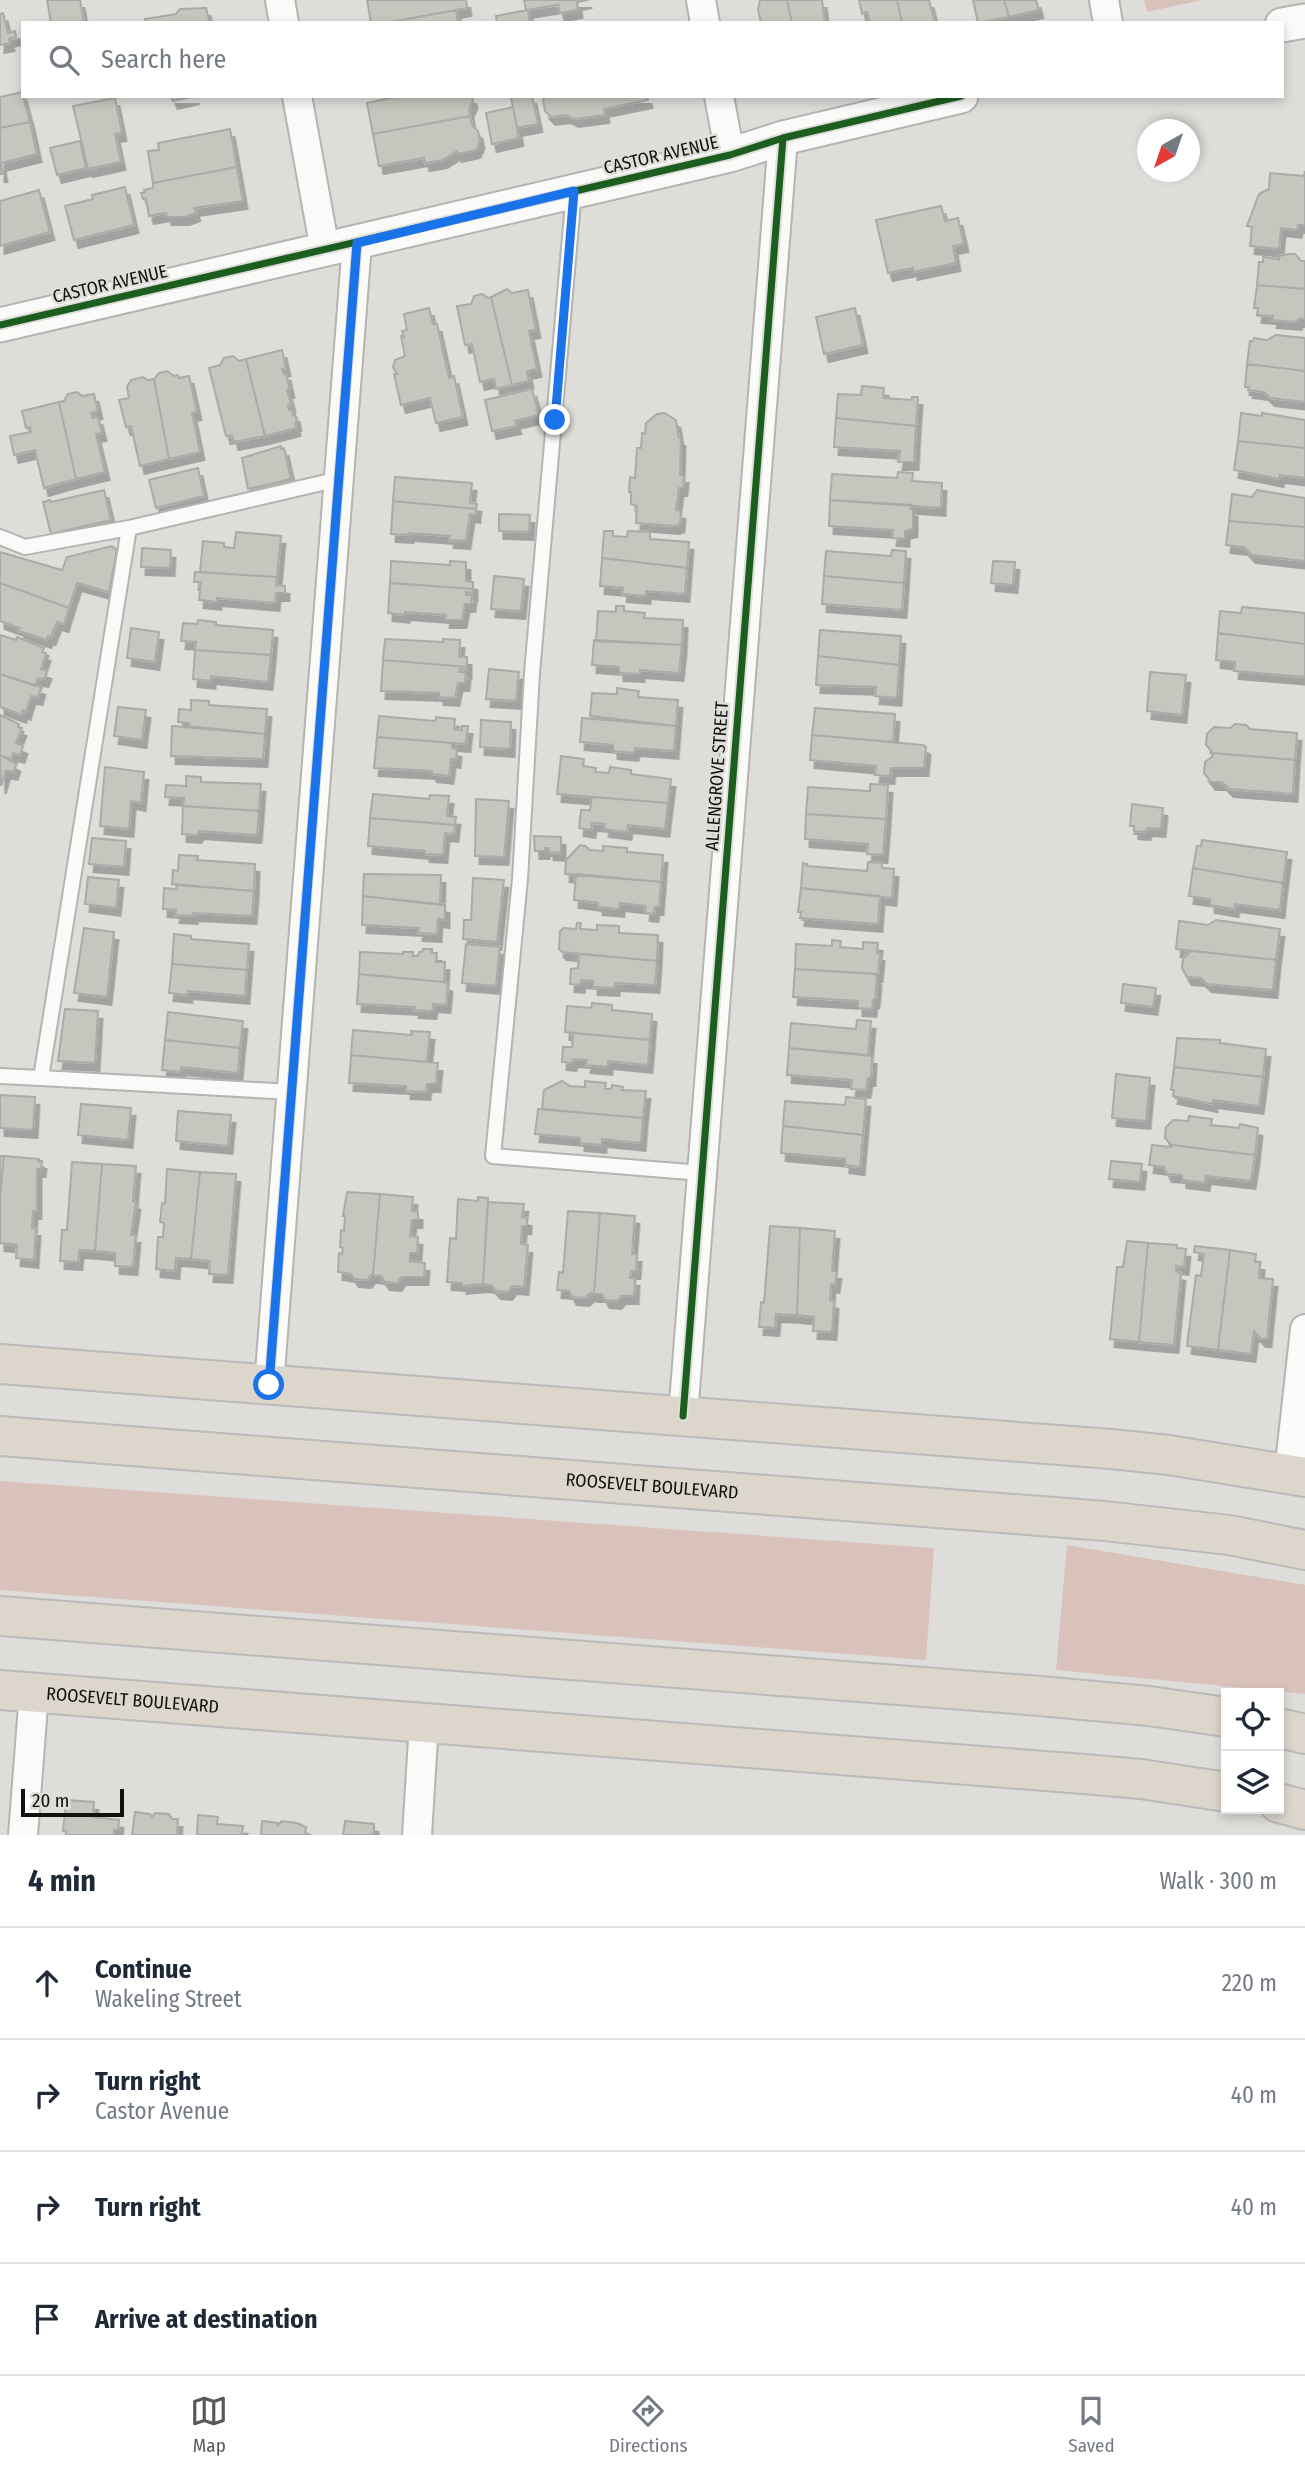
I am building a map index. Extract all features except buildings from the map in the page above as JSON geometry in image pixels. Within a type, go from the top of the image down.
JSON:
[{"type":"highway","points":[[0,1364],[1170,1455],[1297,1475]]},
{"type":"highway","name":"ROOSEVELT BOULEVARD","points":[[0,1436],[1056,1517],[1229,1535],[1305,1550]]},
{"type":"highway","points":[[0,1616],[1040,1696],[1149,1706],[1221,1716]]},
{"type":"highway","name":"ROOSEVELT BOULEVARD","points":[[17,1691],[1033,1770],[1141,1779],[1221,1791]]},
{"type":"highway","points":[[1284,1729],[1305,1734]]},
{"type":"highway","points":[[1284,1804],[1305,1810]]},
{"type":"street","points":[[280,0],[284,21]]},
{"type":"street","points":[[701,0],[705,21]]},
{"type":"street","points":[[1104,0],[1108,21]]},
{"type":"street","points":[[1284,25],[1305,21]]},
{"type":"street","points":[[269,1385],[339,479],[341,247],[299,98]]},
{"type":"street","points":[[719,98],[730,155]]},
{"type":"street","name":"CASTOR AVENUE","points":[[0,325],[730,155],[783,138],[953,98]]},
{"type":"street","name":"ALLENGROVE STREET","points":[[683,1416],[783,138]]},
{"type":"street","points":[[1297,1475],[1305,1329]]},
{"type":"street","points":[[17,1691],[23,1835]]},
{"type":"street","points":[[416,1835],[424,1723]]},
{"type":"street","points":[[1301,1835],[1305,1821]]},
{"type":"lane","points":[[574,191],[533,673],[520,879],[493,1156],[702,1173]]},
{"type":"lane","points":[[0,537],[25,547],[129,528],[339,479]]},
{"type":"lane","points":[[41,1078],[129,528]]},
{"type":"lane","points":[[0,1076],[292,1092]]},
{"type":"shaded area","points":[[1144,0],[1202,0],[1147,12]]},
{"type":"shaded area","points":[[0,1481],[934,1548],[926,1660],[0,1590]]},
{"type":"shaded area","points":[[1067,1545],[1305,1585],[1305,1694],[1284,1692],[1284,1688],[1243,1688],[1056,1670]]},
{"type":"cycle path","points":[[0,325],[730,155],[783,138],[953,98]]},
{"type":"cycle path","points":[[683,1416],[783,138]]},
{"type":"cycle path","points":[[269,1385],[357,243]]},
{"type":"route","points":[[269,1385],[357,243],[574,191],[555,420]]}]
